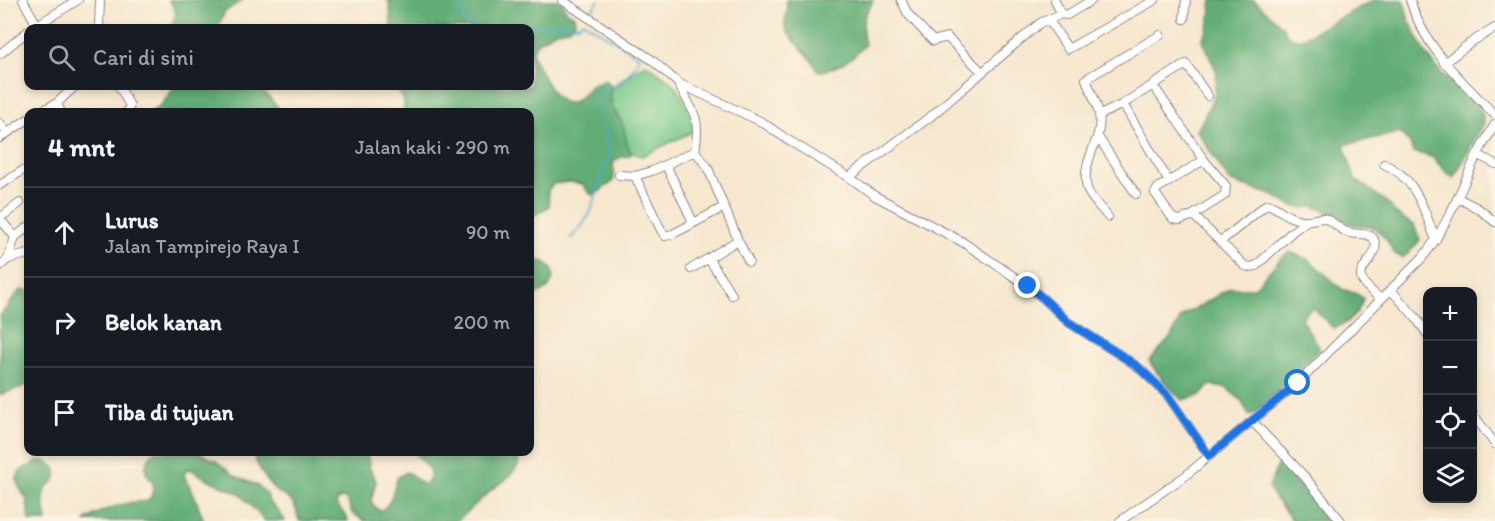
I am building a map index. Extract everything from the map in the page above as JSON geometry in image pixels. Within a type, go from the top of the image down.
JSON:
[{"type":"street","points":[[23,0],[32,24]]},
{"type":"street","points":[[40,24],[78,0]]},
{"type":"street","points":[[99,24],[100,0]]},
{"type":"street","points":[[562,0],[652,60],[678,83],[762,122],[875,196],[961,241],[1028,286],[1068,322],[1138,367],[1168,396],[1209,456]]},
{"type":"street","points":[[901,0],[908,14],[933,41],[947,37],[982,72]]},
{"type":"street","points":[[1055,0],[1061,15]]},
{"type":"street","points":[[849,177],[930,117],[1040,23],[1067,15],[1092,0]]},
{"type":"street","points":[[1049,20],[1068,49],[1155,0]]},
{"type":"street","points":[[1184,19],[1186,0]]},
{"type":"street","points":[[1410,0],[1424,33],[1444,63],[1495,115]]},
{"type":"street","points":[[1444,63],[1495,28]]},
{"type":"street","points":[[1108,217],[1089,191],[1086,176],[1088,160],[1098,136],[1100,115],[1086,79],[1160,35]]},
{"type":"street","points":[[0,54],[24,36]]},
{"type":"street","points":[[1100,115],[1123,104],[1186,64],[1208,96]]},
{"type":"street","points":[[678,83],[697,120],[698,135],[695,151],[707,166],[749,262]]},
{"type":"street","points":[[1153,85],[1204,160],[1226,186],[1225,195],[1193,216],[1180,220],[1173,219],[1155,193],[1158,188],[1204,160]]},
{"type":"street","points":[[47,108],[57,103],[71,90]]},
{"type":"street","points":[[121,90],[129,108]]},
{"type":"street","points":[[57,103],[59,108]]},
{"type":"street","points":[[1123,104],[1169,182]]},
{"type":"street","points":[[0,123],[3,135],[24,122]]},
{"type":"street","points":[[1120,521],[1185,476],[1298,383],[1424,257],[1436,240],[1495,124]]},
{"type":"street","points":[[1098,136],[1136,194]]},
{"type":"street","points":[[619,175],[635,176],[652,171],[695,151]]},
{"type":"street","points":[[1478,154],[1495,164]]},
{"type":"street","points":[[1384,164],[1394,168],[1409,182],[1425,209],[1436,240]]},
{"type":"street","points":[[666,165],[693,222]]},
{"type":"street","points":[[0,185],[22,171]]},
{"type":"street","points":[[635,176],[665,236],[724,207]]},
{"type":"street","points":[[1458,198],[1479,209],[1495,222]]},
{"type":"street","points":[[15,237],[0,218],[20,203]]},
{"type":"street","points":[[1220,242],[1267,204],[1288,216],[1308,220],[1330,220],[1344,231],[1369,234],[1374,239],[1376,247],[1361,272],[1361,278],[1364,284],[1381,299]]},
{"type":"street","points":[[1193,216],[1245,266],[1252,267],[1308,220]]},
{"type":"street","points":[[8,259],[15,237],[24,230]]},
{"type":"street","points":[[691,269],[738,240]]},
{"type":"street","points":[[0,266],[8,259],[24,255]]},
{"type":"street","points":[[709,259],[732,295]]},
{"type":"street","points":[[1391,290],[1423,328]]},
{"type":"street","points":[[1477,419],[1495,444]]},
{"type":"street","points":[[1252,421],[1341,521]]},
{"type":"green space","points":[[169,0],[242,0],[225,12],[219,24],[171,24],[175,18]]},
{"type":"green space","points":[[388,0],[559,0],[567,12],[574,16],[575,22],[568,29],[556,31],[536,43],[534,48],[534,24],[391,24]]},
{"type":"green space","points":[[786,0],[873,0],[864,20],[865,44],[844,62],[831,69],[818,71],[810,58],[787,32]]},
{"type":"green space","points":[[1212,0],[1254,0],[1283,27],[1287,36],[1299,40],[1373,0],[1403,0],[1409,20],[1426,54],[1443,75],[1457,84],[1482,112],[1484,123],[1454,178],[1432,157],[1413,152],[1408,140],[1398,133],[1344,145],[1355,179],[1389,204],[1396,214],[1414,225],[1420,240],[1403,258],[1395,254],[1386,239],[1375,228],[1353,225],[1314,206],[1294,207],[1269,194],[1228,179],[1197,131],[1214,97],[1217,72],[1202,40],[1208,26]]},
{"type":"green space","points":[[534,58],[550,89],[564,102],[571,103],[593,84],[601,81],[605,80],[611,85],[612,106],[622,124],[632,153],[614,161],[614,179],[593,195],[583,184],[569,182],[553,184],[548,190],[549,206],[534,215],[534,108],[403,108],[403,97],[397,90],[534,90]]},
{"type":"green space","points":[[646,64],[670,81],[681,94],[689,113],[692,132],[642,156],[632,153],[626,144],[622,124],[612,107],[609,90]]},
{"type":"green space","points":[[173,90],[263,90],[278,108],[158,108]]},
{"type":"green space","points":[[1290,252],[1309,260],[1342,289],[1363,298],[1356,313],[1343,324],[1333,328],[1313,307],[1301,318],[1320,349],[1255,413],[1249,415],[1241,400],[1225,387],[1209,386],[1201,395],[1182,400],[1164,382],[1149,361],[1171,337],[1181,317],[1230,288],[1254,288],[1283,256]]},
{"type":"green space","points":[[540,261],[546,263],[553,274],[548,288],[534,294],[534,263]]},
{"type":"green space","points":[[20,290],[24,290],[24,386],[0,395],[0,316]]},
{"type":"green space","points":[[151,456],[206,456],[235,476],[258,486],[267,494],[269,502],[285,521],[265,521],[240,494],[190,469],[186,470],[185,478],[204,521],[85,521],[108,508],[148,500],[153,492],[153,482],[146,471]]},
{"type":"green space","points":[[254,456],[368,456],[370,469],[376,481],[371,501],[379,511],[384,509],[390,501],[398,477],[406,472],[422,484],[425,485],[429,481],[428,467],[418,456],[519,456],[518,466],[507,479],[457,521],[365,521],[352,513],[348,502],[341,498],[336,504],[348,521],[299,521],[294,505],[289,499],[276,492]]},
{"type":"green space","points":[[40,460],[48,462],[56,469],[56,478],[44,494],[47,521],[29,521],[27,501],[17,477],[23,469]]},
{"type":"green space","points":[[1279,461],[1330,521],[1293,521],[1273,496],[1269,487]]},
{"type":"waterway","points":[[461,0],[462,16],[469,24]]},
{"type":"waterway","points":[[589,14],[599,0]]},
{"type":"waterway","points":[[534,27],[578,25],[584,21]]},
{"type":"waterway","points":[[571,238],[590,213],[609,155],[596,100],[598,96],[628,74],[639,57],[584,22]]},
{"type":"route","points":[[1028,286],[1068,322],[1138,367],[1168,396],[1209,456],[1298,383]]}]
